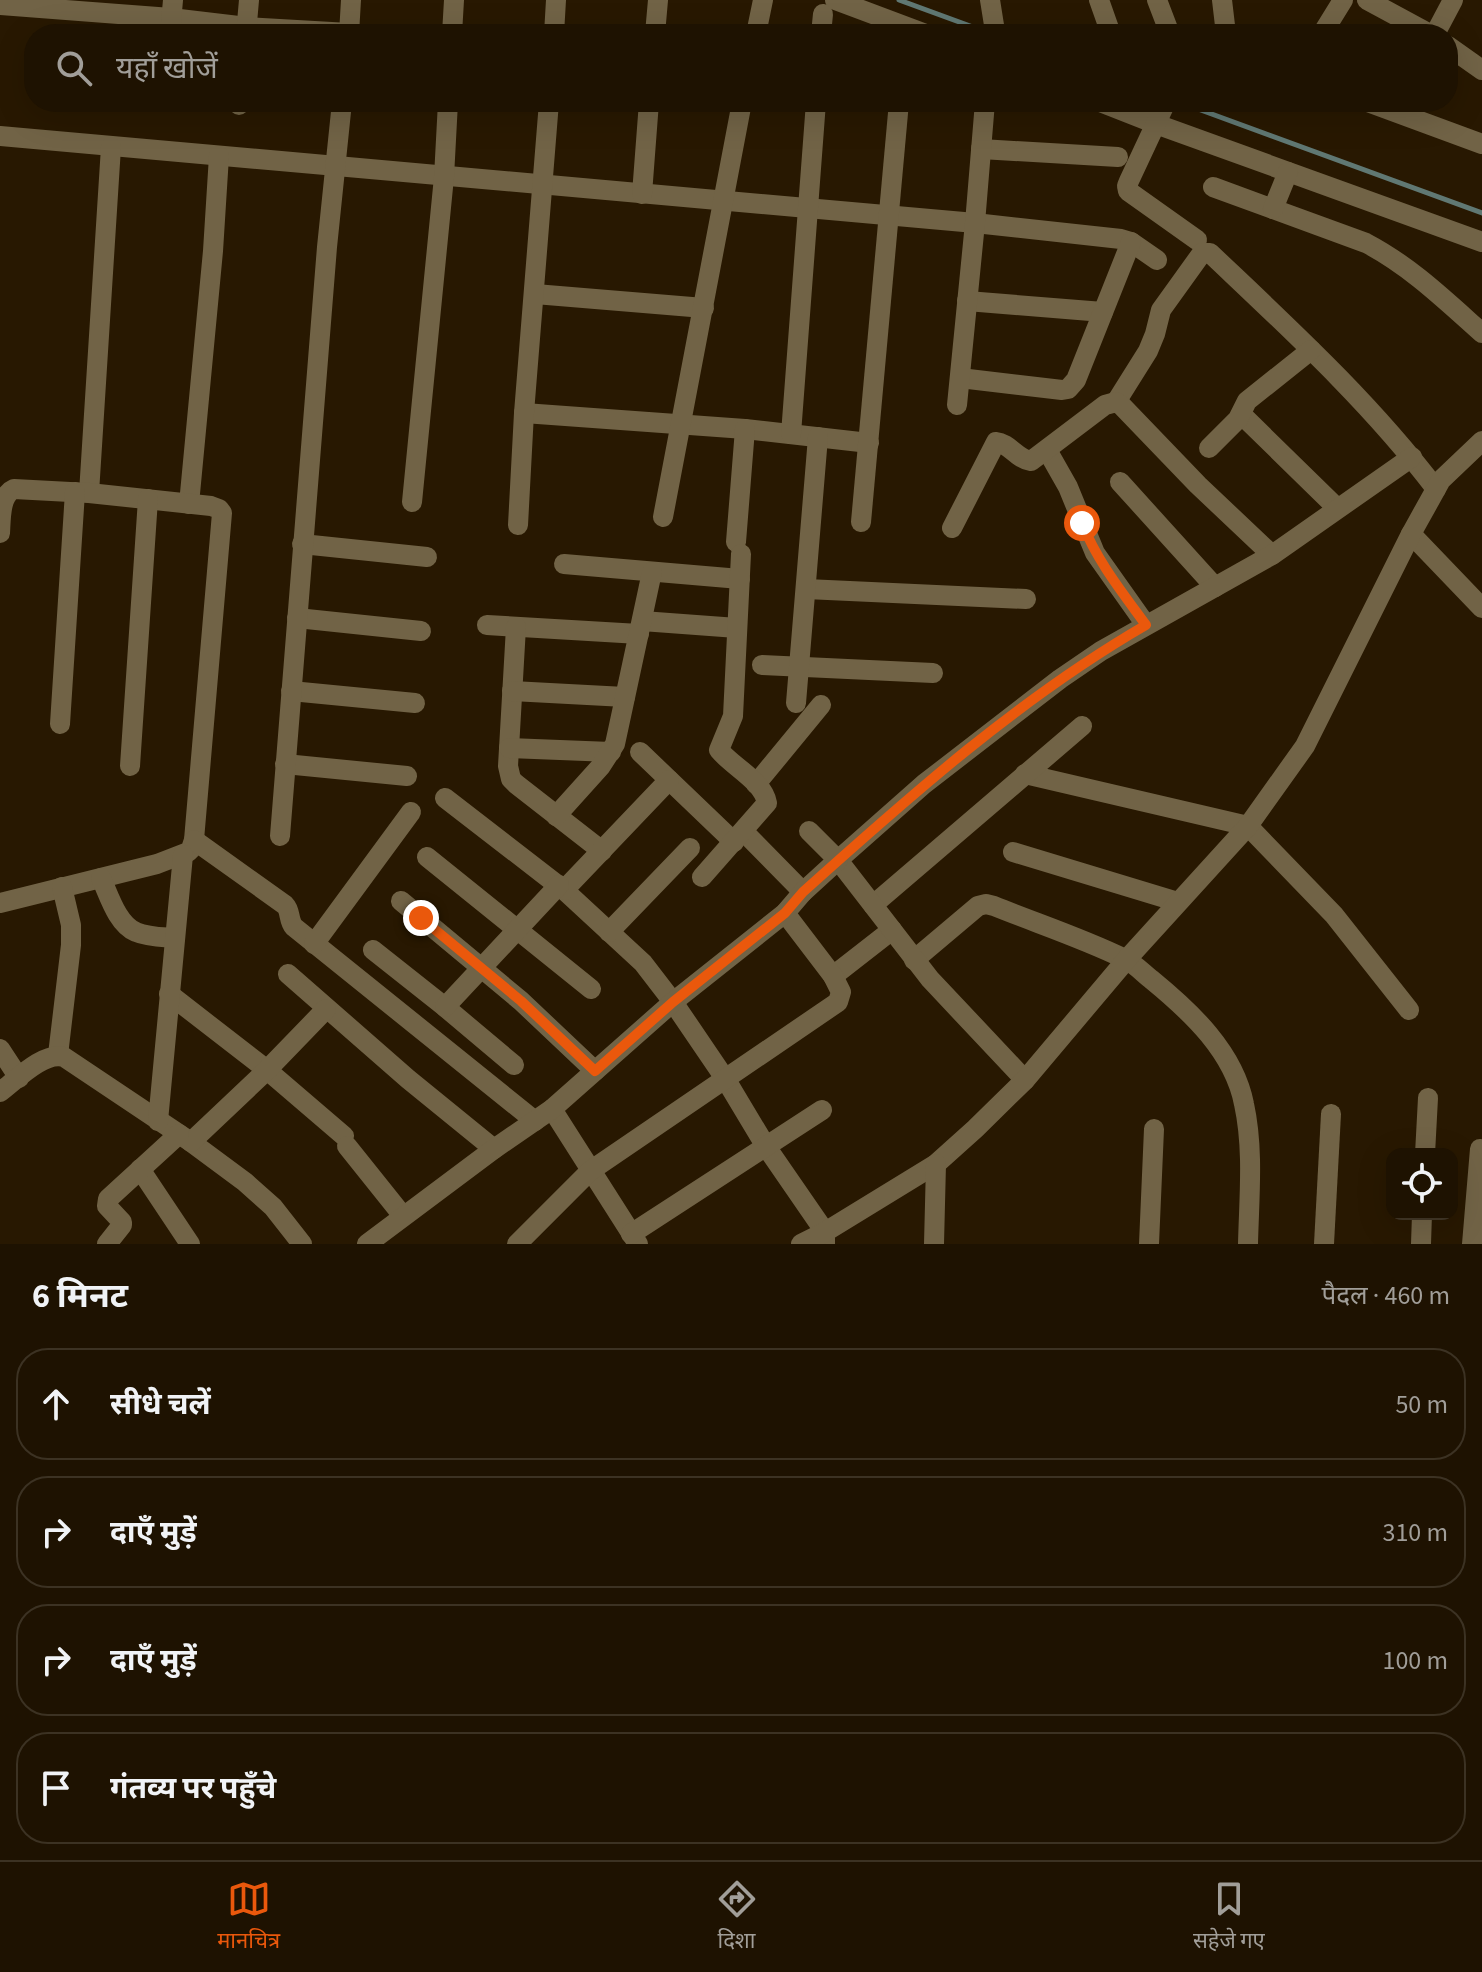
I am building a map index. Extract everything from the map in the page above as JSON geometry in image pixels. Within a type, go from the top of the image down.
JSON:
[{"type":"street","points":[[247,24],[249,0]]},
{"type":"street","points":[[350,24],[351,0]]},
{"type":"street","points":[[453,24],[454,0]]},
{"type":"street","points":[[555,24],[556,0]]},
{"type":"street","points":[[656,24],[658,0]]},
{"type":"street","points":[[758,24],[763,0]]},
{"type":"street","points":[[990,0],[994,24]]},
{"type":"street","points":[[1099,0],[1107,24]]},
{"type":"street","points":[[1157,0],[1166,24]]},
{"type":"street","points":[[1222,0],[1225,24]]},
{"type":"street","points":[[1328,24],[1343,0]]},
{"type":"street","points":[[1367,0],[1413,24]]},
{"type":"street","points":[[1438,24],[1453,0]]},
{"type":"street","points":[[0,5],[100,7],[212,24]]},
{"type":"street","points":[[826,16],[870,24]]},
{"type":"street","points":[[1458,53],[1482,70]]},
{"type":"street","points":[[280,836],[327,247],[341,112]]},
{"type":"street","points":[[412,502],[444,177],[447,112]]},
{"type":"street","points":[[518,525],[548,112]]},
{"type":"street","points":[[642,194],[648,112]]},
{"type":"street","points":[[663,517],[740,112]]},
{"type":"street","points":[[791,434],[815,112]]},
{"type":"street","points":[[861,522],[898,112]]},
{"type":"street","points":[[957,405],[984,112]]},
{"type":"street","points":[[1407,112],[1482,144]]},
{"type":"street","points":[[1197,240],[1128,191],[1129,181],[1160,115],[1288,172],[1482,242]]},
{"type":"street","points":[[0,136],[975,223],[1121,239],[1131,242],[1157,260]]},
{"type":"street","points":[[60,724],[111,147]]},
{"type":"street","points":[[981,149],[1118,157]]},
{"type":"street","points":[[189,504],[219,156]]},
{"type":"street","points":[[1273,209],[1288,172]]},
{"type":"street","points":[[1213,187],[1366,243],[1388,254],[1420,277],[1482,333]]},
{"type":"street","points":[[960,378],[1068,389],[1076,380],[1131,242]]},
{"type":"street","points":[[952,528],[996,442],[1003,443],[1031,461],[1105,405],[1116,402],[1148,351],[1161,310],[1202,253],[1210,253],[1311,350],[1412,457],[1436,489]]},
{"type":"street","points":[[535,294],[704,308]]},
{"type":"street","points":[[967,301],[1103,312]]},
{"type":"street","points":[[1209,448],[1233,426],[1247,401],[1311,350]]},
{"type":"street","points":[[1116,402],[1272,555]]},
{"type":"street","points":[[524,413],[745,429],[869,443]]},
{"type":"street","points":[[1241,414],[1337,508]]},
{"type":"street","points":[[702,877],[767,803],[765,794],[756,784],[719,750],[732,721],[745,429]]},
{"type":"street","points":[[796,703],[818,437]]},
{"type":"street","points":[[801,1244],[825,1238],[936,1164],[1025,1080],[1127,959],[1248,826],[1305,746],[1441,480],[1482,441]]},
{"type":"street","points":[[1047,450],[1068,487],[1095,553],[1146,625]]},
{"type":"street","points":[[380,1240],[403,1216],[543,1115],[673,1002],[785,913],[803,892],[924,784],[1004,721],[1101,651],[1272,555],[1412,457]]},
{"type":"street","points":[[1120,482],[1215,587]]},
{"type":"street","points":[[0,533],[2,504],[8,490],[148,499],[211,506],[222,513],[158,1121]]},
{"type":"street","points":[[130,766],[148,499]]},
{"type":"street","points":[[1411,534],[1482,608]]},
{"type":"street","points":[[302,544],[427,557]]},
{"type":"street","points":[[564,564],[740,579]]},
{"type":"street","points":[[556,816],[611,752],[652,572]]},
{"type":"street","points":[[806,589],[1026,599]]},
{"type":"street","points":[[297,618],[421,631]]},
{"type":"street","points":[[487,625],[737,628]]},
{"type":"street","points":[[516,627],[508,766],[511,779],[602,851]]},
{"type":"street","points":[[762,665],[933,673]]},
{"type":"street","points":[[291,691],[415,703]]},
{"type":"street","points":[[512,691],[625,697]]},
{"type":"street","points":[[756,784],[821,705]]},
{"type":"street","points":[[873,905],[1082,726]]},
{"type":"street","points":[[509,748],[611,752]]},
{"type":"street","points":[[640,752],[803,892]]},
{"type":"street","points":[[285,764],[407,776]]},
{"type":"street","points":[[1025,774],[1248,826],[1334,915],[1409,1010]]},
{"type":"street","points":[[445,1007],[669,780]]},
{"type":"street","points":[[445,798],[562,888],[643,963],[726,1080],[825,1238]]},
{"type":"street","points":[[314,944],[411,812]]},
{"type":"street","points":[[809,831],[838,860],[914,960],[1025,1080]]},
{"type":"street","points":[[0,903],[157,864],[188,848]]},
{"type":"street","points":[[188,848],[285,905],[292,926],[314,944],[543,1115],[590,1171],[635,1239],[765,1145],[822,1110]]},
{"type":"street","points":[[609,932],[690,848]]},
{"type":"street","points":[[1013,852],[1178,902]]},
{"type":"street","points":[[427,857],[591,989]]},
{"type":"street","points":[[101,878],[118,914],[129,928],[146,935],[175,938]]},
{"type":"street","points":[[58,1055],[71,945],[71,925],[62,887]]},
{"type":"street","points":[[401,901],[537,1016],[595,1071]]},
{"type":"street","points":[[914,960],[978,906],[986,904],[1127,959],[1193,1015],[1235,1076],[1244,1103],[1249,1137],[1248,1244]]},
{"type":"street","points":[[517,1244],[590,1171],[838,1002],[841,992],[833,976],[785,913]]},
{"type":"street","points":[[833,976],[892,930]]},
{"type":"street","points":[[373,950],[514,1065]]},
{"type":"street","points":[[288,974],[494,1149]]},
{"type":"street","points":[[169,994],[267,1070],[345,1141],[403,1216]]},
{"type":"street","points":[[107,1244],[122,1225],[109,1209],[108,1199],[140,1169],[185,1138],[267,1070],[326,1009]]},
{"type":"street","points":[[0,1049],[19,1078]]},
{"type":"street","points":[[0,1092],[44,1059],[58,1055],[64,1057],[245,1182],[273,1207],[302,1244]]},
{"type":"street","points":[[1425,1148],[1428,1098]]},
{"type":"street","points":[[1324,1244],[1331,1114]]},
{"type":"street","points":[[1149,1244],[1154,1129]]},
{"type":"street","points":[[1472,1244],[1480,1149]]},
{"type":"street","points":[[934,1244],[936,1164]]},
{"type":"street","points":[[140,1169],[190,1244]]},
{"type":"street","points":[[1421,1244],[1422,1220]]},
{"type":"waterway","points":[[899,0],[965,24]]},
{"type":"waterway","points":[[1206,112],[1482,213]]},
{"type":"route","points":[[421,918],[521,1001],[595,1071],[673,1002],[785,913],[803,892],[924,784],[1060,679],[1146,625],[1102,565],[1082,523]]}]
